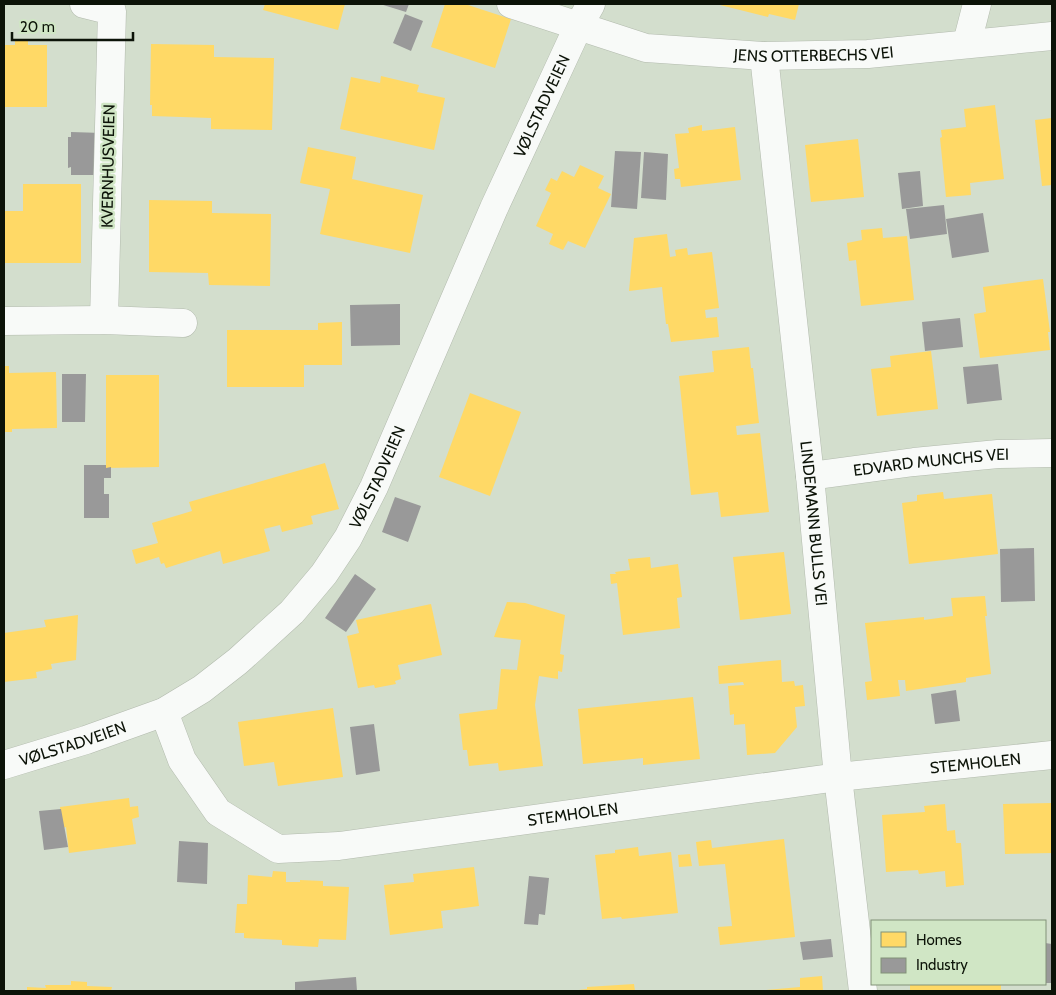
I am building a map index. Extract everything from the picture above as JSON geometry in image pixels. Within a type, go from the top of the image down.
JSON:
[{"type":"street","name":"KVERNHUSVEIEN","points":[[84,4],[112,11],[104,320]]},
{"type":"street","points":[[511,4],[585,15]]},
{"type":"street","points":[[967,43],[977,4]]},
{"type":"street","name":"JENS OTTERBECHS VEI","points":[[585,15],[646,48],[764,56],[868,54],[1052,36]]},
{"type":"street","name":"VØLSTADVEIEN","points":[[4,765],[127,726],[164,712],[209,684],[238,661],[292,612],[324,574],[348,538],[374,486],[494,208],[585,15]]},
{"type":"street","name":"LINDEMANN BULLS VEI","points":[[764,56],[810,476],[838,777],[863,991]]},
{"type":"street","points":[[4,321],[104,320],[183,323]]},
{"type":"street","name":"EDVARD MUNCHS VEI","points":[[810,476],[914,462],[998,454],[1052,453]]},
{"type":"street","name":"STEMHOLEN","points":[[164,712],[182,760],[218,812],[278,849],[339,846],[838,777],[1052,755]]},
{"type":"building: Homes","points":[[265,4],[345,4],[338,30],[263,10]]},
{"type":"building: Homes","points":[[445,4],[465,4],[511,19],[495,68],[431,47]]},
{"type":"building: Homes","points":[[716,4],[799,4],[795,20],[769,14],[768,17]]},
{"type":"building: Homes","points":[[15,41],[28,41],[28,45],[47,45],[47,107],[4,107],[4,45],[15,45]]},
{"type":"building: Homes","points":[[151,44],[214,45],[214,57],[274,58],[272,130],[211,129],[211,118],[152,116],[152,105],[150,105]]},
{"type":"building: Homes","points":[[381,76],[419,85],[417,92],[445,98],[434,150],[340,129],[351,77],[380,83]]},
{"type":"building: Homes","points":[[995,105],[1004,179],[970,183],[971,195],[946,197],[940,138],[942,137],[941,130],[966,127],[964,109]]},
{"type":"building: Homes","points":[[1052,118],[1052,185],[1042,186],[1035,120]]},
{"type":"building: Homes","points":[[702,125],[702,131],[735,127],[741,180],[681,187],[680,179],[675,179],[674,169],[679,168],[675,134],[689,133],[688,128]]},
{"type":"building: Homes","points":[[858,139],[864,197],[811,202],[805,145]]},
{"type":"building: Homes","points":[[308,147],[356,157],[352,179],[423,195],[410,253],[320,234],[330,189],[300,183]]},
{"type":"building: Homes","points":[[580,165],[604,176],[598,188],[611,194],[585,248],[568,241],[563,250],[549,244],[553,234],[536,226],[551,193],[545,190],[551,178],[557,181],[562,171],[574,177]]},
{"type":"building: Homes","points":[[23,184],[81,184],[81,263],[4,263],[4,211],[23,211]]},
{"type":"building: Homes","points":[[149,200],[212,201],[212,213],[271,214],[270,286],[209,285],[208,273],[149,272]]},
{"type":"building: Homes","points":[[882,228],[883,238],[907,236],[914,300],[861,306],[856,260],[849,261],[847,243],[862,240],[861,230]]},
{"type":"building: Homes","points":[[667,234],[670,257],[676,256],[675,250],[687,248],[688,255],[712,252],[719,308],[705,310],[706,318],[717,317],[719,337],[671,342],[668,324],[666,324],[662,287],[629,291],[634,238]]},
{"type":"building: Homes","points":[[1043,279],[1050,332],[1048,332],[1050,350],[980,358],[974,314],[986,312],[983,287]]},
{"type":"building: Homes","points":[[342,322],[342,365],[304,365],[304,387],[227,387],[227,330],[318,330],[318,323]]},
{"type":"building: Homes","points":[[749,347],[759,423],[736,426],[737,435],[760,433],[769,512],[721,517],[718,492],[691,495],[679,376],[714,372],[712,351]]},
{"type":"building: Homes","points":[[931,351],[938,409],[877,416],[871,369],[891,367],[890,356]]},
{"type":"building: Homes","points":[[4,366],[9,366],[9,373],[56,372],[57,428],[12,429],[12,432],[4,432]]},
{"type":"building: Homes","points":[[106,375],[159,375],[159,467],[106,468]]},
{"type":"building: Homes","points":[[470,393],[521,412],[490,496],[439,477]]},
{"type":"building: Homes","points":[[325,463],[339,509],[311,516],[313,524],[282,532],[280,525],[264,529],[270,551],[223,564],[220,551],[166,568],[164,563],[161,564],[159,557],[136,564],[132,550],[158,543],[152,523],[192,511],[189,502]]},
{"type":"building: Homes","points":[[943,492],[944,499],[992,494],[998,554],[909,564],[902,503],[917,501],[917,495]]},
{"type":"building: Homes","points":[[784,552],[791,614],[740,620],[733,557]]},
{"type":"building: Homes","points":[[650,557],[651,568],[678,564],[682,597],[677,598],[680,628],[623,635],[617,583],[611,584],[610,574],[630,570],[628,559]]},
{"type":"building: Homes","points":[[985,596],[987,616],[985,616],[991,674],[966,678],[966,682],[906,691],[905,680],[898,680],[900,696],[867,700],[865,682],[872,681],[865,623],[924,617],[924,620],[953,616],[951,598]]},
{"type":"building: Homes","points":[[507,602],[525,603],[565,615],[560,654],[564,655],[562,672],[558,671],[558,679],[539,676],[535,705],[543,766],[499,771],[498,763],[469,766],[467,750],[463,750],[459,714],[497,709],[501,669],[517,670],[521,640],[494,637]]},
{"type":"building: Homes","points":[[431,604],[442,655],[398,665],[401,679],[395,681],[396,684],[375,688],[374,685],[358,688],[347,636],[359,633],[356,620]]},
{"type":"building: Homes","points":[[78,615],[76,660],[51,664],[52,669],[36,672],[37,678],[4,682],[4,633],[46,627],[44,620]]},
{"type":"building: Homes","points":[[781,660],[782,682],[794,681],[795,686],[803,685],[805,706],[795,707],[797,727],[775,753],[747,755],[745,724],[734,725],[734,714],[730,715],[728,686],[744,685],[743,682],[719,684],[718,666]]},
{"type":"building: Homes","points":[[693,697],[700,759],[643,765],[643,758],[583,764],[578,709]]},
{"type":"building: Homes","points":[[333,708],[343,777],[278,786],[274,762],[244,766],[238,722]]},
{"type":"building: Homes","points":[[129,798],[130,807],[138,806],[139,817],[132,819],[136,844],[69,853],[66,827],[63,828],[60,807]]},
{"type":"building: Homes","points":[[1052,803],[1052,853],[1005,854],[1003,804]]},
{"type":"building: Homes","points":[[945,804],[947,831],[955,830],[956,843],[961,843],[964,885],[946,887],[945,871],[919,874],[918,870],[886,872],[882,815],[925,812],[924,806]]},
{"type":"building: Homes","points":[[784,839],[795,937],[720,945],[718,927],[732,926],[725,864],[699,866],[696,842],[711,840],[712,848]]},
{"type":"building: Homes","points":[[638,847],[639,856],[671,852],[678,913],[622,919],[621,917],[602,919],[595,855],[615,853],[615,850]]},
{"type":"building: Homes","points":[[690,854],[692,866],[679,867],[678,855]]},
{"type":"building: Homes","points":[[474,867],[479,906],[441,911],[443,928],[390,935],[384,885],[414,882],[413,874]]},
{"type":"building: Homes","points":[[273,871],[286,872],[286,882],[300,882],[300,880],[323,881],[323,886],[349,887],[346,940],[319,939],[318,947],[282,945],[282,940],[244,938],[244,933],[235,933],[237,904],[247,904],[248,875],[272,877]]},
{"type":"building: Homes","points":[[822,976],[823,991],[766,990],[800,987],[800,978]]},
{"type":"building: Homes","points":[[71,981],[87,982],[87,986],[112,987],[111,991],[27,991],[27,987],[46,988],[45,985],[71,985]]},
{"type":"building: Homes","points":[[634,984],[635,991],[579,990],[587,989],[587,987]]},
{"type":"building: Homes","points":[[910,985],[1001,985],[1001,991],[910,991]]},
{"type":"building: Industry","points":[[380,4],[409,4],[406,12]]},
{"type":"building: Industry","points":[[405,14],[423,21],[411,51],[393,43]]},
{"type":"building: Industry","points":[[71,132],[102,133],[102,175],[71,175],[71,167],[68,168],[68,137],[71,137]]},
{"type":"building: Industry","points":[[615,151],[641,152],[637,209],[611,207]]},
{"type":"building: Industry","points":[[644,152],[668,154],[666,200],[641,198]]},
{"type":"building: Industry","points":[[920,171],[923,206],[902,209],[898,173]]},
{"type":"building: Industry","points":[[944,205],[947,234],[910,239],[906,209]]},
{"type":"building: Industry","points":[[983,213],[989,252],[952,258],[946,219]]},
{"type":"building: Industry","points":[[400,304],[400,345],[351,346],[350,305]]},
{"type":"building: Industry","points":[[960,318],[963,347],[925,351],[922,322]]},
{"type":"building: Industry","points":[[998,364],[1002,400],[967,404],[963,367]]},
{"type":"building: Industry","points":[[62,374],[86,374],[85,422],[62,422]]},
{"type":"building: Industry","points":[[84,465],[106,465],[106,468],[111,467],[111,478],[104,478],[104,494],[109,494],[109,518],[84,518]]},
{"type":"building: Industry","points":[[395,497],[421,506],[408,542],[382,532]]},
{"type":"building: Industry","points":[[1034,548],[1035,601],[1001,602],[1000,549]]},
{"type":"building: Industry","points":[[355,574],[376,589],[346,632],[325,618]]},
{"type":"building: Industry","points":[[956,690],[960,721],[935,724],[931,694]]},
{"type":"building: Industry","points":[[374,724],[380,771],[356,775],[350,727]]},
{"type":"building: Industry","points":[[61,809],[68,847],[44,850],[39,811]]},
{"type":"building: Industry","points":[[179,841],[208,843],[207,884],[177,882]]},
{"type":"building: Industry","points":[[529,876],[549,878],[545,915],[539,914],[538,925],[524,924]]},
{"type":"building: Industry","points":[[831,939],[833,957],[803,960],[800,942]]},
{"type":"building: Industry","points":[[1046,943],[1052,944],[1052,983],[1046,983]]},
{"type":"building: Industry","points":[[356,977],[357,991],[295,991],[295,982]]}]
